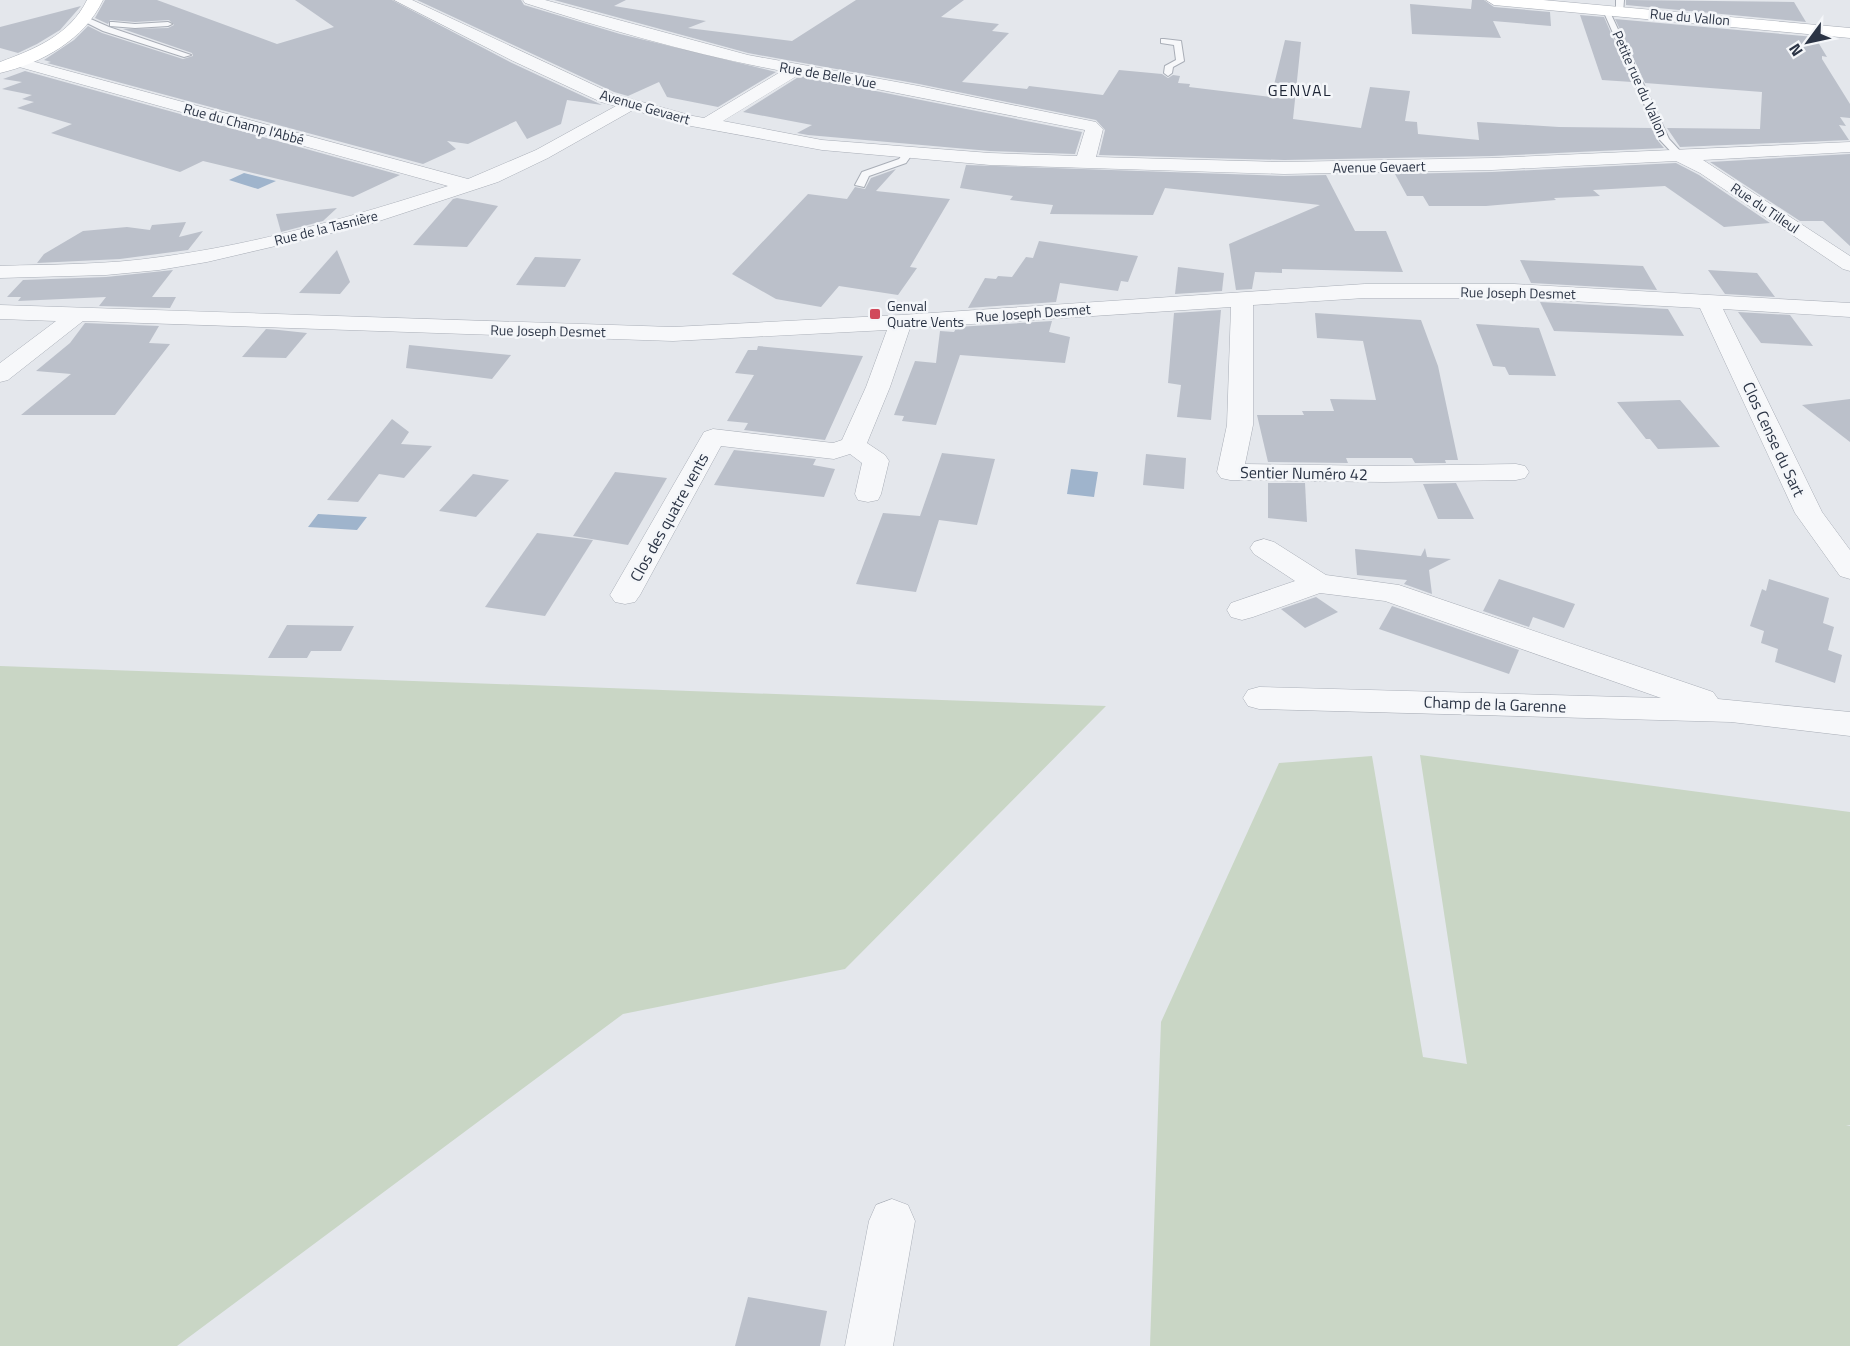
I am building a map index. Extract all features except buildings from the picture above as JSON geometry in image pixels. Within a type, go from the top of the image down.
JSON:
[{"type":"street","points":[[0,68],[18,62],[61,40],[86,19],[95,0]]},
{"type":"street","name":"Avenue Gevaert","points":[[401,0],[548,72],[630,105],[706,124],[822,145],[990,159],[1251,167],[1370,168],[1850,147]]},
{"type":"street","name":"Rue de Belle Vue","points":[[530,0],[717,52],[796,70],[919,91],[1090,126],[1094,129],[1084,162]]},
{"type":"street","name":"Rue du Vallon","points":[[1494,0],[1615,7],[1850,33]]},
{"type":"street","name":"Rue du Champ l'Abbé","points":[[18,62],[471,186]]},
{"type":"street","points":[[706,124],[796,70]]},
{"type":"street","name":"Rue de la Tasnière","points":[[0,272],[136,267],[207,256],[363,220],[471,186],[532,159],[630,105]]},
{"type":"street","name":"Rue du Tilleul","points":[[1679,155],[1707,169],[1850,265]]},
{"type":"street","name":"Rue Joseph Desmet","points":[[0,312],[641,334],[901,322],[1365,291],[1503,291],[1850,310]]},
{"type":"street","name":"Sentier Numéro 42","points":[[1242,299],[1240,425],[1230,472],[1384,474],[1516,472]]},
{"type":"street","name":"Clos Cense du Sart","points":[[1708,302],[1809,513],[1850,570]]},
{"type":"street","points":[[0,375],[76,316]]},
{"type":"street","points":[[868,494],[876,461],[853,444],[878,387],[901,322]]},
{"type":"street","name":"Clos des quatre vents","points":[[625,595],[713,437],[834,451],[853,444]]},
{"type":"street","name":"Champ de la Garenne","points":[[1263,548],[1318,583],[1389,592],[1731,711]]},
{"type":"street","name":"Champ de la Garenne","points":[[1242,610],[1318,583]]},
{"type":"street","name":"Champ de la Garenne","points":[[1259,698],[1731,711],[1850,724]]},
{"type":"street","points":[[869,1346],[892,1221]]},
{"type":"lane","name":"Petite rue du Vallon","points":[[1615,7],[1665,140],[1679,155]]},
{"type":"lane","points":[[86,19],[135,26],[168,24]]},
{"type":"lane","points":[[86,19],[106,29],[187,55]]},
{"type":"lane","points":[[1164,41],[1178,43],[1181,58],[1180,61],[1169,66],[1168,73]]},
{"type":"lane","points":[[860,185],[865,174],[903,161],[908,153]]},
{"type":"green space","points":[[0,666],[1106,706],[845,969],[623,1014],[177,1346],[0,1346]]},
{"type":"green space","points":[[1420,755],[1850,812],[1850,1125],[1846,1125],[1850,1126],[1850,1346],[1150,1346],[1161,1022],[1279,763],[1372,756],[1423,1057],[1467,1064]]},
{"type":"water","points":[[244,173],[276,181],[258,189],[229,180]]},
{"type":"water","points":[[1071,469],[1098,472],[1094,497],[1067,494]]},
{"type":"water","points":[[318,514],[367,517],[357,530],[308,527]]},
{"type":"place","name":"Genval Quatre Vents","points":[[875,314]]},
{"type":"district","name":"GENVAL","points":[[1300,90]]}]
